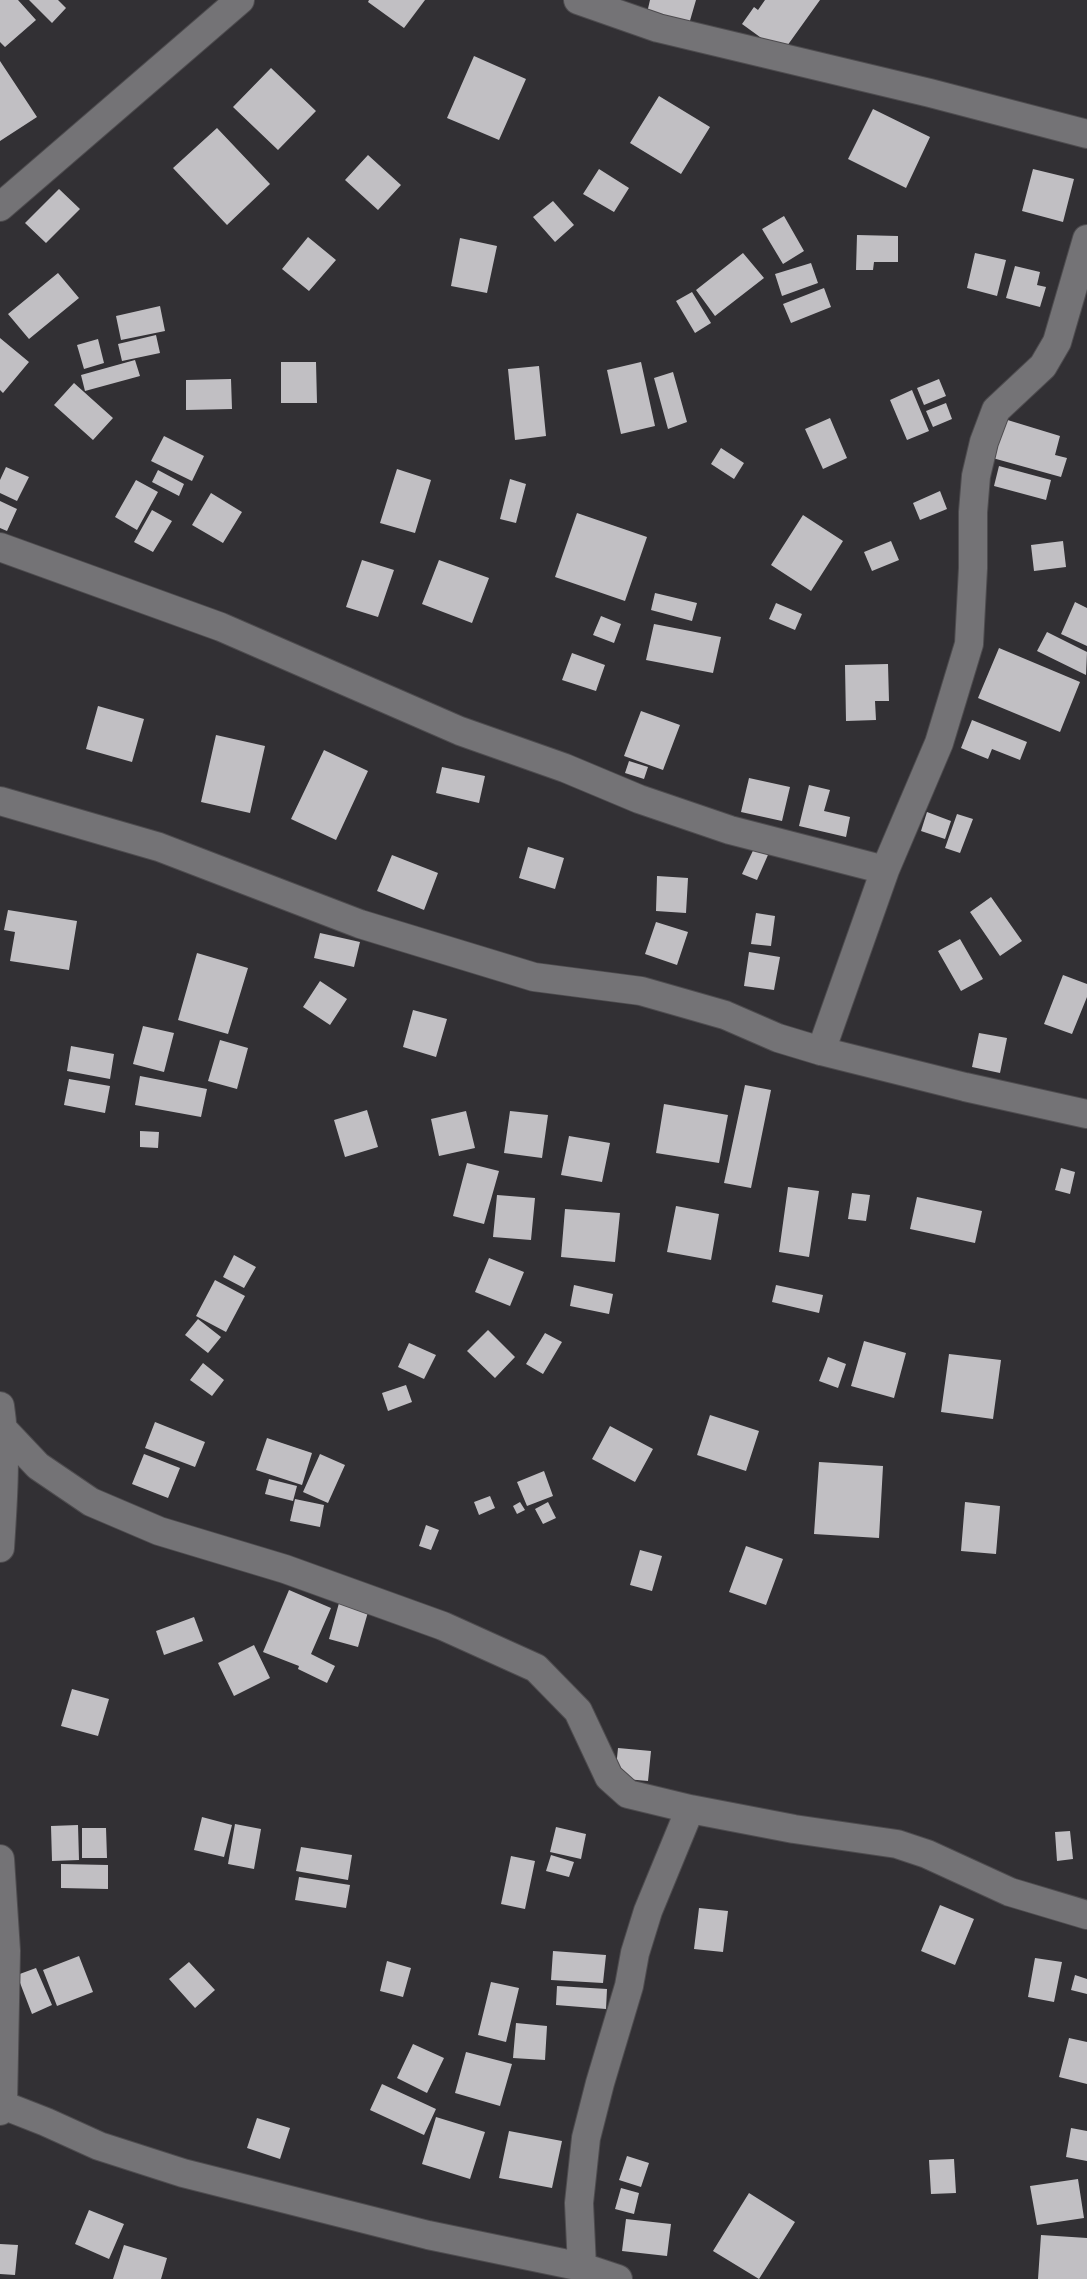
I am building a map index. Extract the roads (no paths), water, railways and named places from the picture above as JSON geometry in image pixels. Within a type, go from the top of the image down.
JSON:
[{"type":"street","points":[[0,208],[240,0]]},
{"type":"street","points":[[578,0],[658,28],[902,86],[1087,134]]},
{"type":"street","points":[[821,1051],[885,870],[939,742],[969,644],[973,576],[974,494],[984,442],[996,410],[1043,366],[1057,342],[1087,239]]},
{"type":"street","points":[[0,547],[221,627],[460,731],[565,768],[639,799],[730,830],[885,870]]},
{"type":"street","points":[[0,801],[159,847],[360,924],[525,975],[641,991],[725,1015],[778,1038],[821,1051],[965,1087],[1087,1114]]},
{"type":"street","points":[[0,1548],[4,1486],[2,1417]]},
{"type":"street","points":[[2,1417],[38,1466],[91,1502],[160,1531],[285,1569],[443,1626],[536,1668],[578,1711],[609,1777],[628,1794],[690,1809],[897,1844],[927,1854],[1010,1892],[1087,1915]]},
{"type":"street","points":[[582,2267],[578,2203],[586,2138],[600,2083],[630,1986],[635,1953],[648,1911],[690,1809]]},
{"type":"street","points":[[0,1859],[6,1951],[1,2106],[46,2122],[99,2146],[183,2173],[428,2235],[582,2267],[618,2279]]}]
